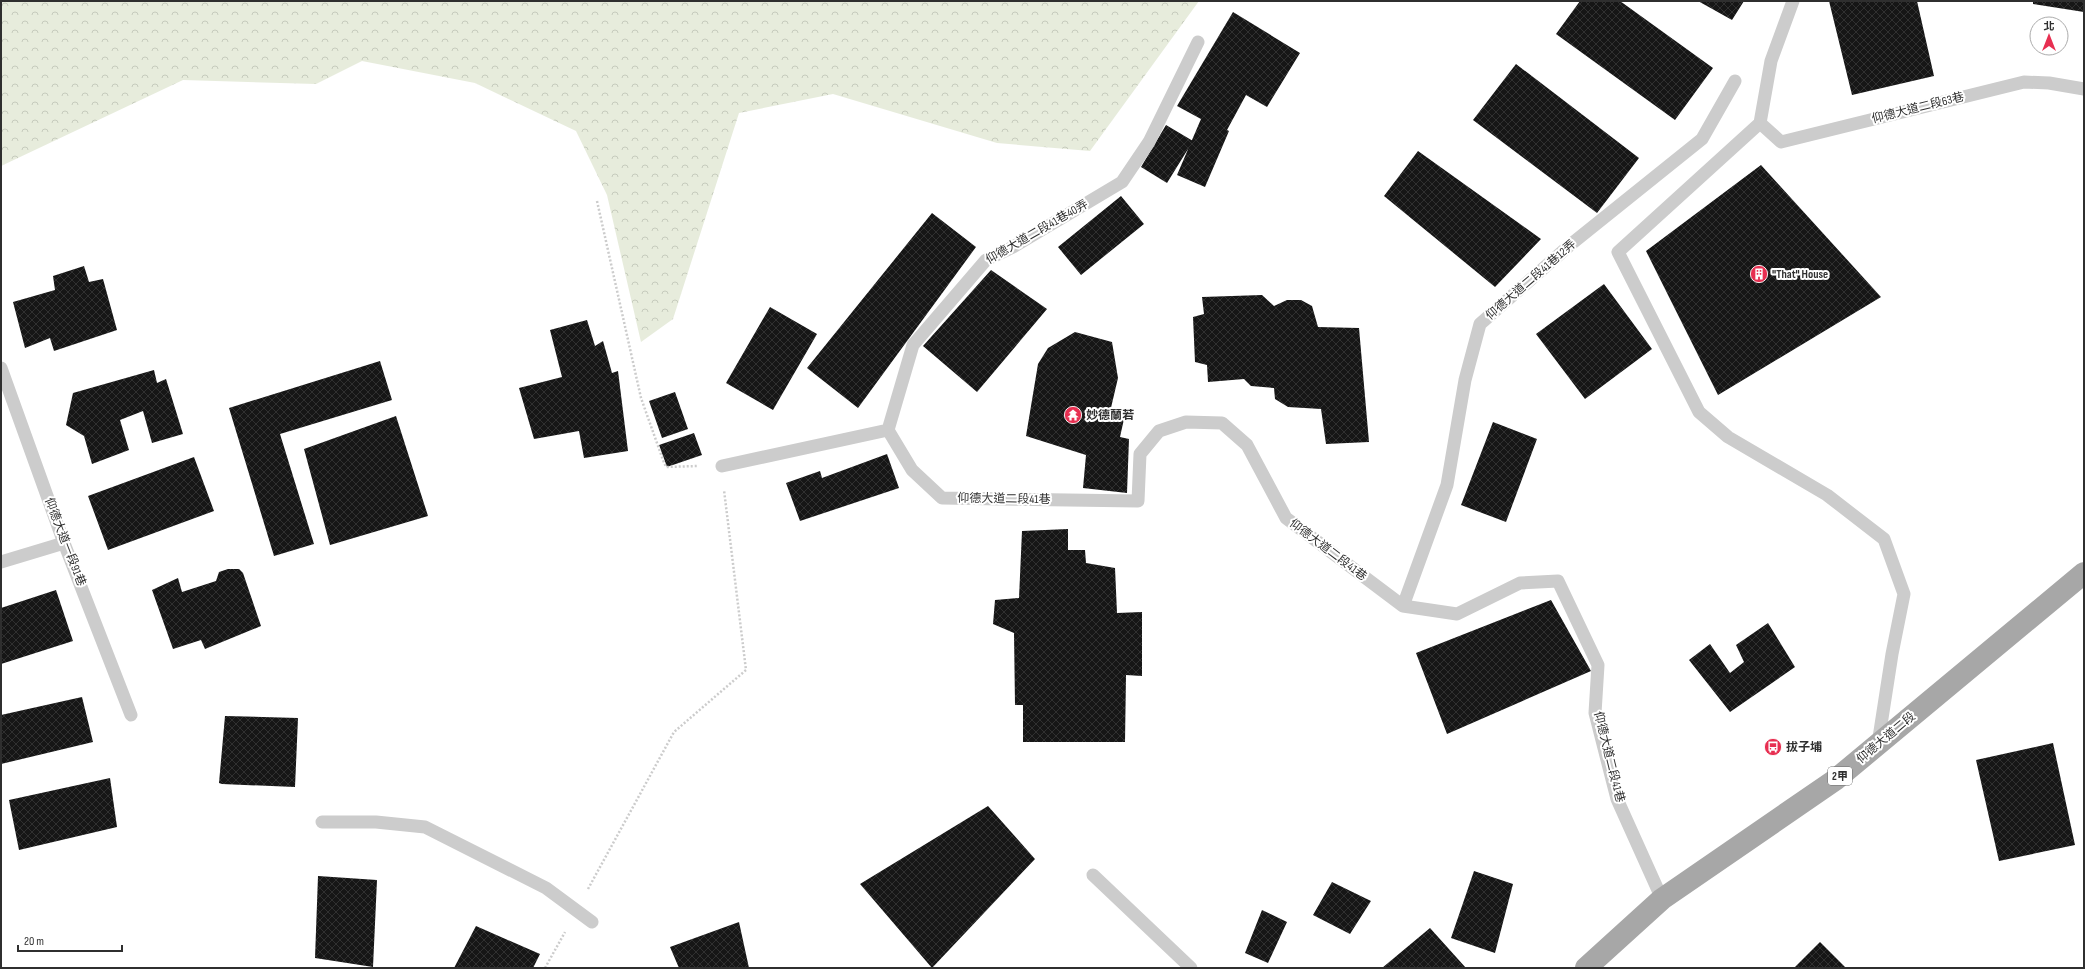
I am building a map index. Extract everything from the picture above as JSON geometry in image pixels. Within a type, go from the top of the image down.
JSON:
[{"type":"main road","name":"仰德大道二段","points":[[1586,968],[1662,899],[1835,780],[2084,573]]},
{"type":"lane","points":[[1793,1],[1770,61],[1760,123],[1618,252],[1700,412],[1728,437],[1827,494],[1884,539],[1904,594],[1892,654],[1878,744]]},
{"type":"lane","name":"仰德大道二段41巷40弄","points":[[888,430],[913,345],[986,260],[1013,247],[1122,182],[1149,142],[1198,42]]},
{"type":"lane","name":"仰德大道二段41巷12弄","points":[[1403,606],[1446,485],[1465,380],[1480,324],[1570,245],[1702,139],[1735,81]]},
{"type":"lane","name":"仰德大道二段63巷","points":[[1760,123],[1781,142],[2024,82],[2049,83],[2084,89]]},
{"type":"lane","name":"仰德大道一段91巷","points":[[1,368],[64,543],[131,715]]},
{"type":"lane","name":"仰德大道二段41巷","points":[[888,430],[912,470],[942,498],[1138,501],[1140,454],[1159,431],[1186,422],[1222,423],[1247,445],[1286,518],[1403,606],[1458,614],[1520,583],[1558,581],[1598,665],[1596,713],[1617,799],[1662,899]]},
{"type":"lane","points":[[722,466],[888,430]]},
{"type":"lane","points":[[1,562],[64,543]]},
{"type":"lane","points":[[322,822],[376,822],[425,827],[546,888],[592,922]]},
{"type":"lane","points":[[1093,875],[1191,968]]},
{"type":"path","points":[[545,968],[674,732],[746,670],[722,466],[666,467],[641,398],[597,201]]},
{"type":"green space","points":[[1,1],[1199,1],[1090,151],[997,143],[833,94],[739,113],[673,319],[641,342],[607,195],[576,131],[475,83],[362,61],[316,84],[183,80],[1,166]]},
{"type":"building","points":[[1580,1],[1620,1],[1713,68],[1675,120],[1556,34]]},
{"type":"building","points":[[1698,1],[1744,1],[1732,20]]},
{"type":"building","points":[[1829,1],[1917,1],[1934,76],[1852,95]]},
{"type":"building","points":[[2033,1],[2084,1],[2084,12],[2033,4]]},
{"type":"building","points":[[1233,12],[1300,53],[1267,107],[1246,95],[1227,130],[1229,131],[1205,187],[1177,175],[1201,119],[1177,106]]},
{"type":"building","points":[[1516,64],[1639,158],[1597,213],[1473,120]]},
{"type":"building","points":[[1166,125],[1193,141],[1167,183],[1141,167]]},
{"type":"building","points":[[1418,151],[1541,239],[1495,287],[1384,196]]},
{"type":"building","name":"\"That\" House","points":[[1761,165],[1881,297],[1718,395],[1646,251]]},
{"type":"building","points":[[1121,196],[1144,224],[1081,275],[1058,247]]},
{"type":"building","points":[[932,213],[976,247],[858,408],[807,368]]},
{"type":"building","points":[[84,266],[89,282],[103,279],[117,330],[54,351],[50,338],[25,348],[13,302],[55,290],[53,276]]},
{"type":"building","points":[[991,270],[1047,309],[977,392],[923,346]]},
{"type":"building","points":[[1604,284],[1652,349],[1585,399],[1536,334]]},
{"type":"building","points":[[1262,295],[1274,306],[1287,300],[1301,300],[1312,306],[1318,327],[1359,328],[1369,442],[1326,444],[1321,409],[1288,407],[1275,399],[1274,388],[1251,386],[1244,379],[1208,382],[1207,365],[1195,362],[1193,317],[1204,314],[1202,297]]},
{"type":"building","points":[[770,307],[817,334],[773,410],[726,383]]},
{"type":"building","points":[[587,320],[595,346],[603,341],[612,373],[618,371],[628,451],[584,458],[579,431],[534,439],[519,388],[562,377],[550,330]]},
{"type":"building","name":"妙德蘭若","points":[[1075,332],[1112,342],[1118,378],[1110,412],[1124,419],[1120,437],[1129,439],[1127,493],[1083,488],[1086,455],[1026,436],[1038,364],[1048,348]]},
{"type":"building","points":[[380,361],[392,400],[280,434],[314,544],[274,556],[229,408]]},
{"type":"building","points":[[154,370],[157,383],[166,379],[183,434],[152,443],[143,411],[120,420],[129,450],[92,464],[84,436],[66,425],[73,393]]},
{"type":"building","points":[[675,392],[688,429],[662,438],[649,401]]},
{"type":"building","points":[[396,416],[428,516],[330,545],[304,449]]},
{"type":"building","points":[[1493,422],[1537,439],[1506,522],[1461,505]]},
{"type":"building","points":[[694,433],[702,455],[667,467],[659,445]]},
{"type":"building","points":[[887,454],[899,488],[800,521],[786,483],[820,471],[822,478]]},
{"type":"building","points":[[194,457],[214,511],[108,550],[88,496]]},
{"type":"building","points":[[1068,529],[1068,550],[1085,550],[1086,563],[1115,568],[1117,613],[1142,612],[1142,676],[1126,675],[1125,742],[1023,742],[1023,705],[1015,705],[1014,633],[993,624],[995,600],[1019,598],[1022,531]]},
{"type":"building","points":[[228,569],[239,569],[243,573],[261,626],[205,649],[201,640],[173,649],[152,590],[178,578],[182,592],[216,581],[219,572]]},
{"type":"building","points":[[56,590],[73,641],[1,664],[1,608]]},
{"type":"building","points":[[1551,600],[1591,671],[1447,734],[1416,653]]},
{"type":"building","points":[[1768,623],[1795,667],[1730,712],[1689,660],[1710,644],[1730,673],[1744,662],[1736,645]]},
{"type":"building","points":[[82,697],[93,742],[1,764],[1,715]]},
{"type":"building","points":[[225,716],[298,718],[295,787],[219,783]]},
{"type":"building","points":[[2053,743],[2075,845],[1999,861],[1976,760]]},
{"type":"building","points":[[110,778],[117,827],[19,850],[9,800]]},
{"type":"building","points":[[988,806],[1035,859],[932,968],[860,884]]},
{"type":"building","points":[[1474,871],[1513,884],[1495,953],[1451,938]]},
{"type":"building","points":[[318,876],[377,880],[373,967],[315,958]]},
{"type":"building","points":[[1332,882],[1371,901],[1350,934],[1313,915]]},
{"type":"building","points":[[1262,910],[1287,922],[1268,963],[1245,953]]},
{"type":"building","points":[[739,922],[749,968],[679,968],[670,947]]},
{"type":"building","points":[[476,926],[540,954],[533,968],[454,968]]},
{"type":"building","points":[[1430,928],[1466,968],[1382,968]]},
{"type":"building","points":[[1820,942],[1846,968],[1794,968]]},
{"type":"place","name":"\"That\" House","points":[[1759,274]]},
{"type":"place","name":"妙德蘭若","points":[[1073,415]]},
{"type":"place","name":"拔子埔","points":[[1773,747]]}]
